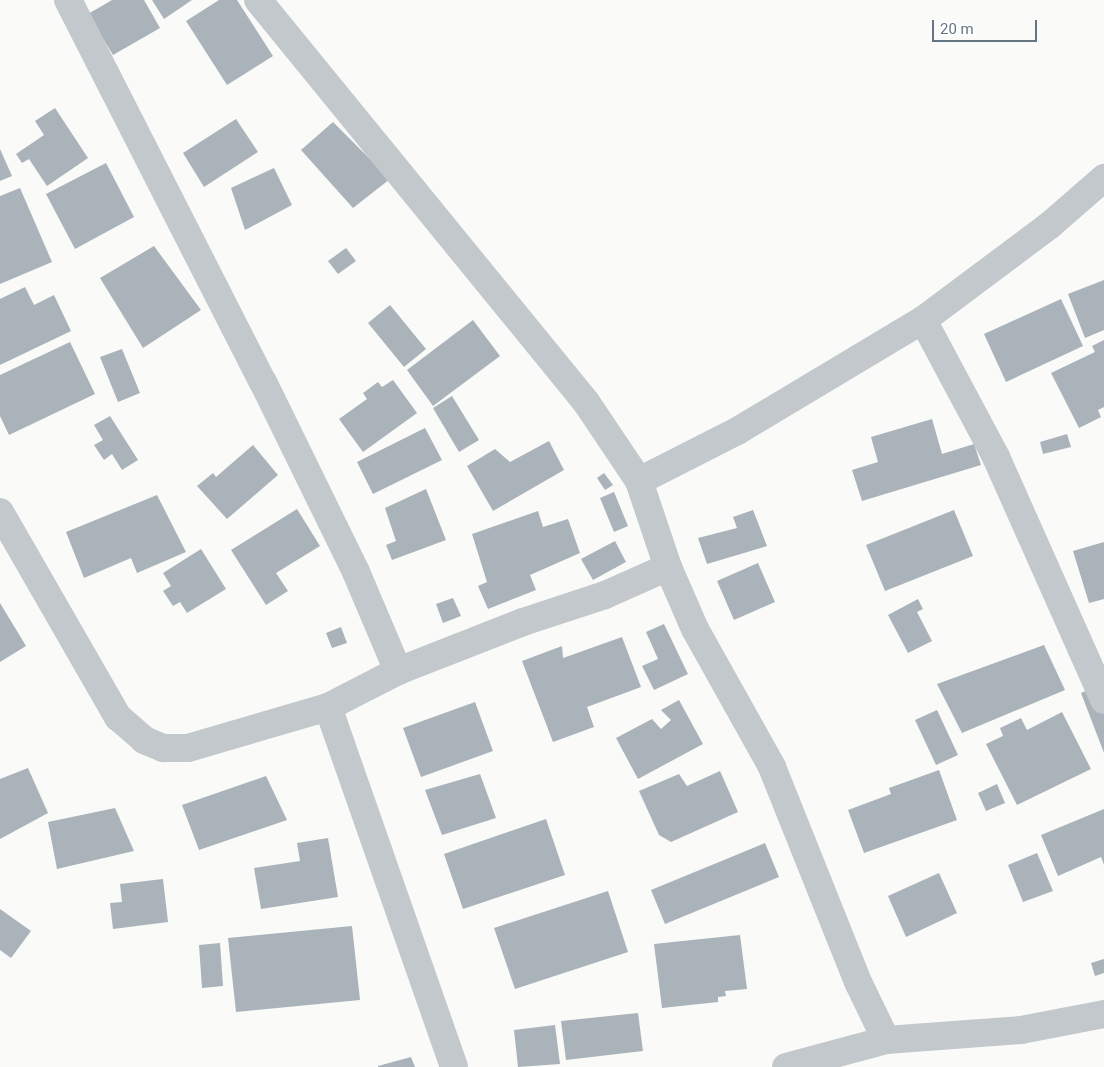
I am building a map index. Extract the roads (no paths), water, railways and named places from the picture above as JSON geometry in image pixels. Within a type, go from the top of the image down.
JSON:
[{"type":"street","points":[[68,0],[267,391],[356,572],[398,671]]},
{"type":"street","points":[[258,0],[586,402],[638,481],[668,567],[694,629],[772,767],[858,982],[886,1040]]},
{"type":"street","points":[[638,481],[739,430],[923,320],[1050,225],[1104,178]]},
{"type":"street","points":[[923,320],[996,457],[1104,700]]},
{"type":"street","points":[[0,512],[118,717],[144,740],[164,748],[188,748],[328,707],[398,671],[523,622],[606,594],[668,567]]},
{"type":"street","points":[[328,707],[454,1067]]},
{"type":"street","points":[[786,1067],[886,1040],[1021,1030],[1104,1014]]}]
